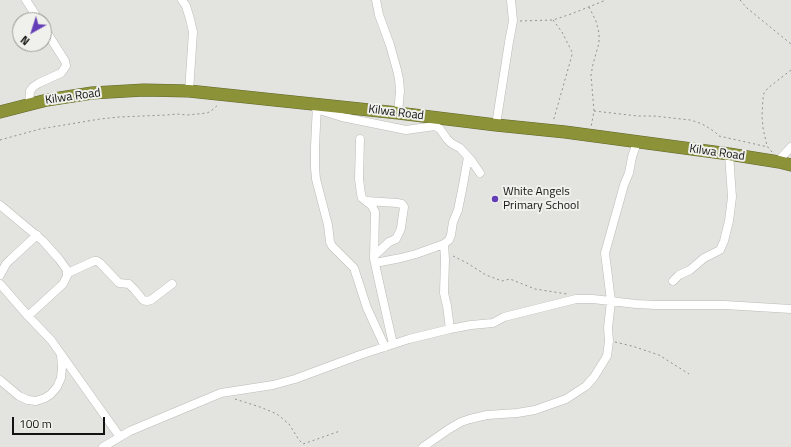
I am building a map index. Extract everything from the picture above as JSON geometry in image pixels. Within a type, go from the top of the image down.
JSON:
[{"type":"highway","name":"Kilwa Road","points":[[0,112],[46,100],[92,93],[144,90],[189,91],[317,107],[398,113],[551,130],[783,162]]},
{"type":"street","points":[[26,0],[33,12]]},
{"type":"street","points":[[182,0],[194,32],[189,91]]},
{"type":"street","points":[[376,0],[379,15],[390,45],[399,79],[400,91],[398,113]]},
{"type":"street","points":[[496,125],[513,21],[511,0]]},
{"type":"street","points":[[29,105],[30,92],[33,87],[61,73],[66,66],[65,61],[52,41]]},
{"type":"street","points":[[385,347],[367,308],[354,268],[330,242],[328,225],[322,205],[316,174],[315,147],[317,107],[342,117],[408,131],[435,126],[440,129],[447,139],[460,148],[480,173]]},
{"type":"street","points":[[360,139],[359,179],[361,197],[372,206],[375,212],[375,260],[394,344]]},
{"type":"street","points":[[423,447],[461,422],[487,415],[535,410],[566,399],[586,386],[598,371],[607,356],[609,341],[608,328],[611,301],[605,253],[637,142]]},
{"type":"street","points":[[783,162],[791,147]]},
{"type":"street","points":[[673,281],[679,275],[690,270],[704,258],[720,250],[724,241],[732,196],[729,154]]},
{"type":"street","points":[[450,329],[444,293],[444,248],[451,235],[452,222],[458,210],[468,157]]},
{"type":"street","points":[[367,201],[398,203],[402,204],[404,208],[401,228],[396,239],[389,242],[375,260]]},
{"type":"street","points":[[0,205],[43,241],[59,259],[68,273]]},
{"type":"street","points":[[0,275],[6,264],[36,235]]},
{"type":"street","points":[[375,260],[401,258],[444,248]]},
{"type":"street","points":[[28,316],[62,284],[68,273],[94,261],[100,263],[119,283],[129,284],[143,300],[151,300],[172,284]]},
{"type":"street","points":[[0,284],[51,340],[120,437]]},
{"type":"street","points":[[103,447],[130,430],[221,393],[272,385],[409,338],[470,325],[493,323],[504,317],[576,299],[593,299],[656,305],[725,305],[791,309]]},
{"type":"street","points":[[0,380],[19,396],[28,400],[45,398],[57,387],[61,378],[62,367],[60,353]]},
{"type":"path","points":[[513,21],[553,20],[606,0]]},
{"type":"path","points":[[740,0],[747,8],[791,44]]},
{"type":"path","points":[[589,7],[599,32],[592,64],[591,75],[594,110],[589,135]]},
{"type":"path","points":[[551,130],[572,55],[570,47],[562,32],[553,20]]},
{"type":"path","points":[[783,162],[768,147],[762,121],[763,98],[764,93],[768,88],[791,70]]},
{"type":"path","points":[[0,140],[40,129],[100,119],[207,113],[220,103],[223,95]]},
{"type":"path","points":[[594,110],[638,116],[654,116],[690,120],[704,125],[719,136],[768,147]]},
{"type":"path","points":[[444,248],[486,275],[502,281],[510,279],[535,289],[551,292],[563,292],[568,294]]},
{"type":"path","points":[[609,341],[632,346],[659,356],[689,374]]},
{"type":"path","points":[[236,399],[277,414],[289,424],[303,444],[340,431]]},
{"type":"place","name":"White Angels Primary School","points":[[495,199]]}]
